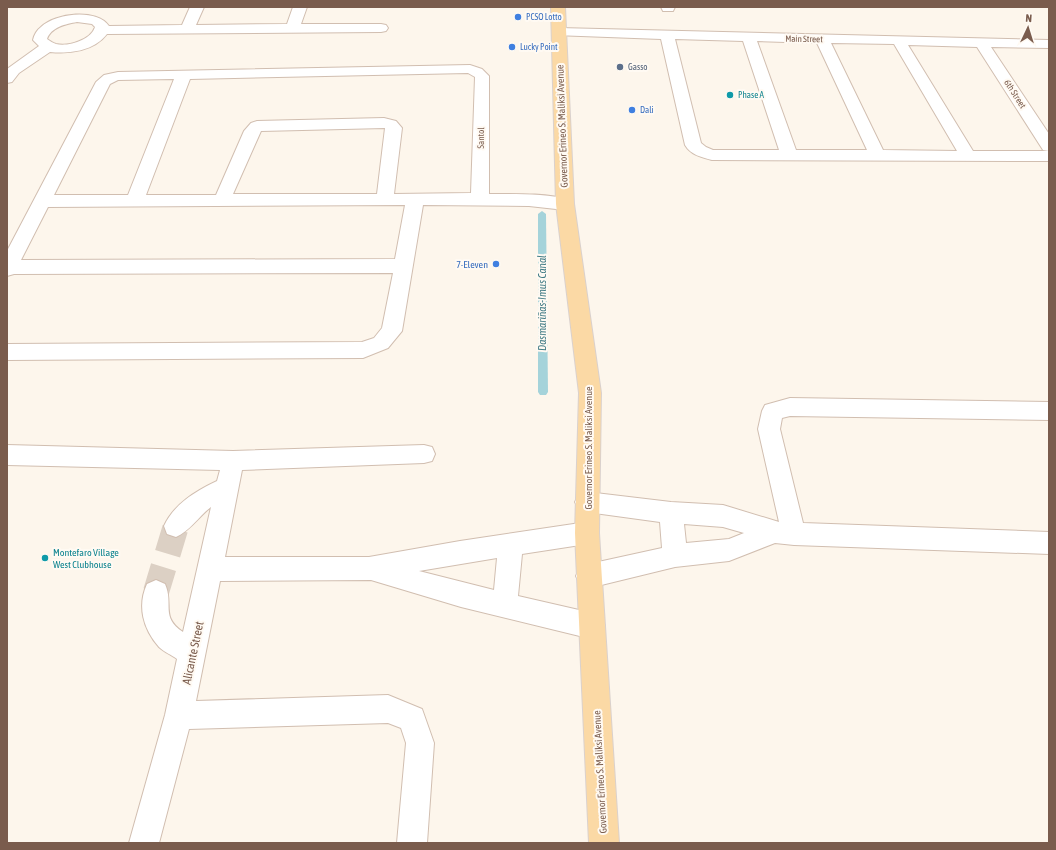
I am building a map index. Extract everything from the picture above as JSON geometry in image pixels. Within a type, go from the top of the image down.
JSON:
[{"type":"main road","name":"Governor Erineo S. Maliksi Avenue","points":[[558,7],[565,204],[590,392],[587,533],[604,843]]},
{"type":"street","points":[[187,29],[197,7]]},
{"type":"street","points":[[292,29],[300,7]]},
{"type":"street","points":[[90,12],[103,25],[103,30],[94,40],[66,49],[48,47],[42,44],[40,40],[40,35],[50,26],[90,12]]},
{"type":"street","points":[[103,30],[381,28]]},
{"type":"street","name":"Main Street","points":[[559,32],[1049,44]]},
{"type":"street","points":[[667,35],[693,145],[700,151],[712,155],[1049,156]]},
{"type":"street","points":[[749,37],[789,155]]},
{"type":"street","points":[[822,39],[877,155]]},
{"type":"street","points":[[900,41],[968,156]]},
{"type":"street","name":"6th Street","points":[[981,42],[1049,146]]},
{"type":"street","points":[[7,79],[14,70],[48,47]]},
{"type":"street","name":"Santol","points":[[184,74],[470,68],[482,76],[480,199]]},
{"type":"street","points":[[135,200],[184,74],[118,76],[109,78],[104,82],[8,268],[404,266]]},
{"type":"street","points":[[222,200],[252,131],[257,126],[384,123],[390,124],[394,128],[385,200]]},
{"type":"street","points":[[7,352],[363,350],[381,343],[392,332],[415,199]]},
{"type":"street","points":[[42,201],[480,199],[529,200],[565,204]]},
{"type":"street","points":[[785,533],[769,429],[772,411],[790,407],[1049,411]]},
{"type":"street","points":[[7,455],[233,461],[424,454]]},
{"type":"street","name":"Alicante Street","points":[[144,843],[179,715],[233,461]]},
{"type":"street","points":[[176,526],[190,509],[208,496],[228,487]]},
{"type":"street","points":[[588,502],[671,513],[723,516],[785,533],[1049,543]]},
{"type":"street","points":[[671,513],[675,556]]},
{"type":"street","points":[[211,570],[369,568],[587,533]]},
{"type":"street","points":[[589,576],[675,556],[728,550],[785,533]]},
{"type":"street","points":[[505,605],[510,545]]},
{"type":"street","points":[[369,568],[460,595],[592,626]]},
{"type":"street","points":[[156,592],[156,618],[169,638],[193,654]]},
{"type":"street","points":[[179,715],[388,709],[412,719],[420,742],[412,843]]},
{"type":"waterway","name":"Dasmariñas-Imus Canal","points":[[542,214],[543,392]]},
{"type":"tunnel","points":[[156,592],[176,526]]},
{"type":"place","name":"PCSO Lotto","points":[[518,17]]},
{"type":"place","name":"Lucky Point","points":[[512,47]]},
{"type":"place","name":"Gasso","points":[[620,67]]},
{"type":"place","name":"Phase A","points":[[730,95]]},
{"type":"place","name":"Dali","points":[[632,110]]},
{"type":"place","name":"7-Eleven","points":[[496,264]]},
{"type":"place","name":"Montefaro Village West Clubhouse","points":[[45,558]]}]
